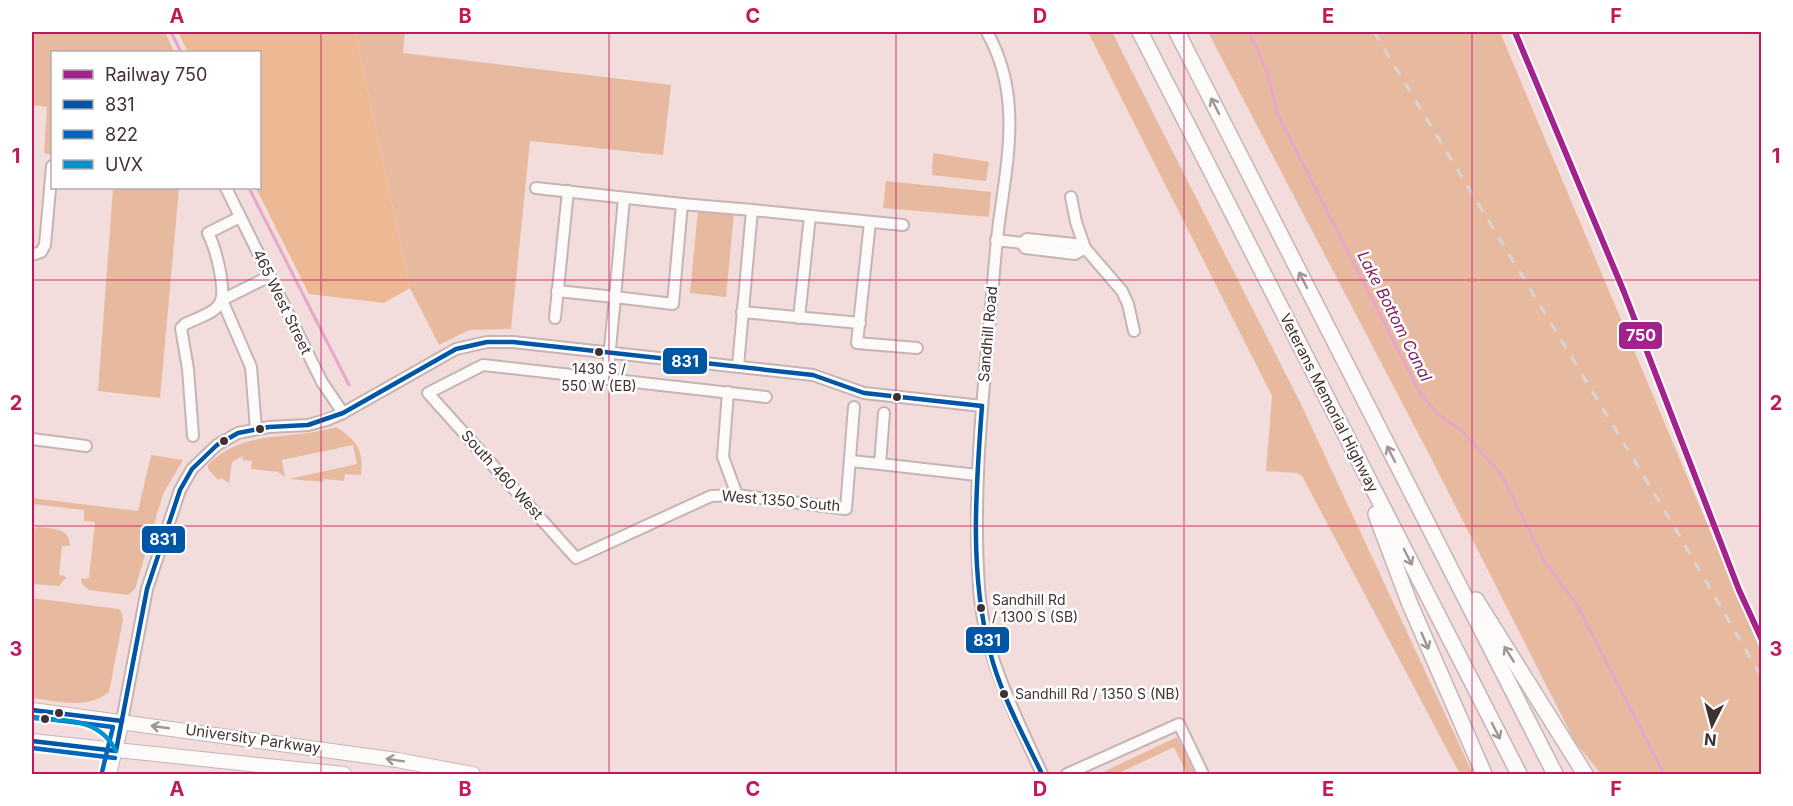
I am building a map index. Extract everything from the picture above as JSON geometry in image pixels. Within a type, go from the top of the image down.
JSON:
[{"type":"highway","name":"Veterans Memorial Highway","points":[[1140,32],[1519,774]]},
{"type":"highway","points":[[1177,32],[1555,774]]},
{"type":"highway","points":[[1352,449],[1408,602],[1484,774]]},
{"type":"highway","points":[[1418,506],[1585,774]]},
{"type":"main road","name":"University Parkway","points":[[32,710],[386,758],[473,774]]},
{"type":"main road","points":[[109,774],[122,721]]},
{"type":"main road","name":"University Parkway","points":[[32,741],[344,774]]},
{"type":"street","name":"Sandhill Road","points":[[987,32],[997,49],[1010,100],[1010,142],[996,240],[977,475],[979,589],[990,652],[1042,774]]},
{"type":"street","points":[[32,255],[41,252],[45,245],[51,177]]},
{"type":"street","points":[[536,188],[903,225]]},
{"type":"street","name":"465 West Street","points":[[226,189],[322,382],[343,413]]},
{"type":"street","points":[[555,318],[568,191]]},
{"type":"street","points":[[1071,197],[1085,248],[1122,291],[1128,304],[1134,331]]},
{"type":"street","points":[[624,198],[607,379],[766,397]]},
{"type":"street","points":[[557,291],[673,303],[682,204]]},
{"type":"street","points":[[738,366],[752,210]]},
{"type":"street","points":[[240,216],[208,233],[214,244],[222,300],[251,367],[256,429]]},
{"type":"street","points":[[799,318],[810,216]]},
{"type":"street","points":[[870,222],[857,343],[917,348]]},
{"type":"street","points":[[996,240],[1022,243],[1027,239],[1074,244],[1085,248]]},
{"type":"street","points":[[193,436],[188,369],[182,328],[185,324],[217,308],[222,300],[270,276]]},
{"type":"street","points":[[742,312],[860,323]]},
{"type":"street","points":[[122,721],[147,589],[180,490],[192,469],[207,453],[238,433],[256,429],[308,425],[327,420],[446,354],[469,345],[513,342],[738,366],[813,375],[864,393],[982,406]]},
{"type":"street","name":"South 460 West","points":[[576,558],[428,393],[483,365],[607,379]]},
{"type":"street","points":[[728,392],[723,457],[737,495]]},
{"type":"street","points":[[854,407],[850,461],[977,475]]},
{"type":"street","points":[[880,464],[884,413]]},
{"type":"street","points":[[32,439],[86,446]]},
{"type":"street","name":"West 1350 South","points":[[576,558],[711,496],[737,495],[846,509],[850,461]]},
{"type":"street","points":[[1067,774],[1179,724],[1203,774]]},
{"type":"shaded area","points":[[32,32],[165,32],[174,51],[51,51],[51,155],[44,153],[47,107],[32,105]]},
{"type":"shaded area","points":[[178,32],[355,32],[410,288],[384,303],[309,294],[256,189],[261,189],[261,51],[188,51]]},
{"type":"shaded area","points":[[355,32],[405,32],[403,53],[671,85],[663,155],[530,141],[511,329],[469,330],[439,345],[410,288]]},
{"type":"shaded area","points":[[1088,32],[1112,32],[1300,402],[1473,774],[1460,774],[1302,476],[1297,473],[1266,471],[1272,396]]},
{"type":"shaded area","points":[[1208,32],[1500,32],[1761,652],[1761,774],[1601,774],[1575,742],[1431,458]]},
{"type":"shaded area","points":[[933,153],[989,162],[986,181],[932,175]]},
{"type":"shaded area","points":[[886,181],[991,192],[989,217],[883,208]]},
{"type":"shaded area","points":[[113,189],[179,189],[160,398],[98,391]]},
{"type":"shaded area","points":[[698,210],[734,214],[726,297],[690,293]]},
{"type":"shaded area","points":[[336,427],[358,447],[362,467],[361,475],[345,474],[344,481],[289,479],[357,464],[353,445],[282,460],[285,477],[278,472],[251,469],[252,461],[243,460],[243,456],[232,462],[229,483],[221,478],[218,480],[208,469],[208,465],[222,453],[252,440]]},
{"type":"shaded area","points":[[151,455],[183,460],[163,494],[135,589],[128,595],[89,590],[82,584],[81,579],[89,578],[95,522],[84,521],[84,510],[32,504],[32,498],[138,511]]},
{"type":"shaded area","points":[[38,527],[64,532],[69,540],[70,546],[62,546],[59,575],[66,578],[59,586],[32,584],[34,539],[32,530]]},
{"type":"shaded area","points":[[32,598],[119,609],[123,620],[109,692],[100,698],[82,703],[32,698]]},
{"type":"shaded area","points":[[1177,737],[1195,774],[1187,774],[1174,747],[1117,774],[1099,774]]},
{"type":"waterway","points":[[171,32],[180,51]]},
{"type":"waterway","name":"Lake Bottom Canal","points":[[1249,32],[1267,71],[1277,113],[1420,393],[1439,415],[1461,430],[1501,474],[1545,562],[1576,603],[1664,774]]},
{"type":"waterway","points":[[250,189],[349,385]]},
{"type":"railway","points":[[1374,32],[1668,516],[1762,678]]},
{"type":"rail line","name":"750","points":[[1515,32],[1624,292],[1739,590],[1762,640]]},
{"type":"transit line","name":"831","points":[[32,741],[116,751],[147,589],[180,490],[192,469],[217,445],[238,433],[269,427],[308,425],[343,413],[456,349],[487,342],[513,342],[813,375],[864,393],[982,406]]},
{"type":"transit line","name":"831","points":[[982,406],[976,529],[983,622],[1000,684],[1042,774]]},
{"type":"transit line","name":"831","points":[[32,710],[122,721]]},
{"type":"transit line","name":"822","points":[[32,717],[113,727],[102,772]]},
{"type":"transit line","name":"UVX","points":[[32,718],[69,721],[91,726],[109,740],[116,751]]},
{"type":"transit line","name":"822","points":[[32,748],[115,758]]},
{"type":"place","name":"1430 S / 550 W (EB)","points":[[599,352]]},
{"type":"place","name":"Sandhill Rd / 1300 S (SB)","points":[[981,608]]},
{"type":"place","name":"Sandhill Rd / 1350 S (NB)","points":[[1004,694]]}]
